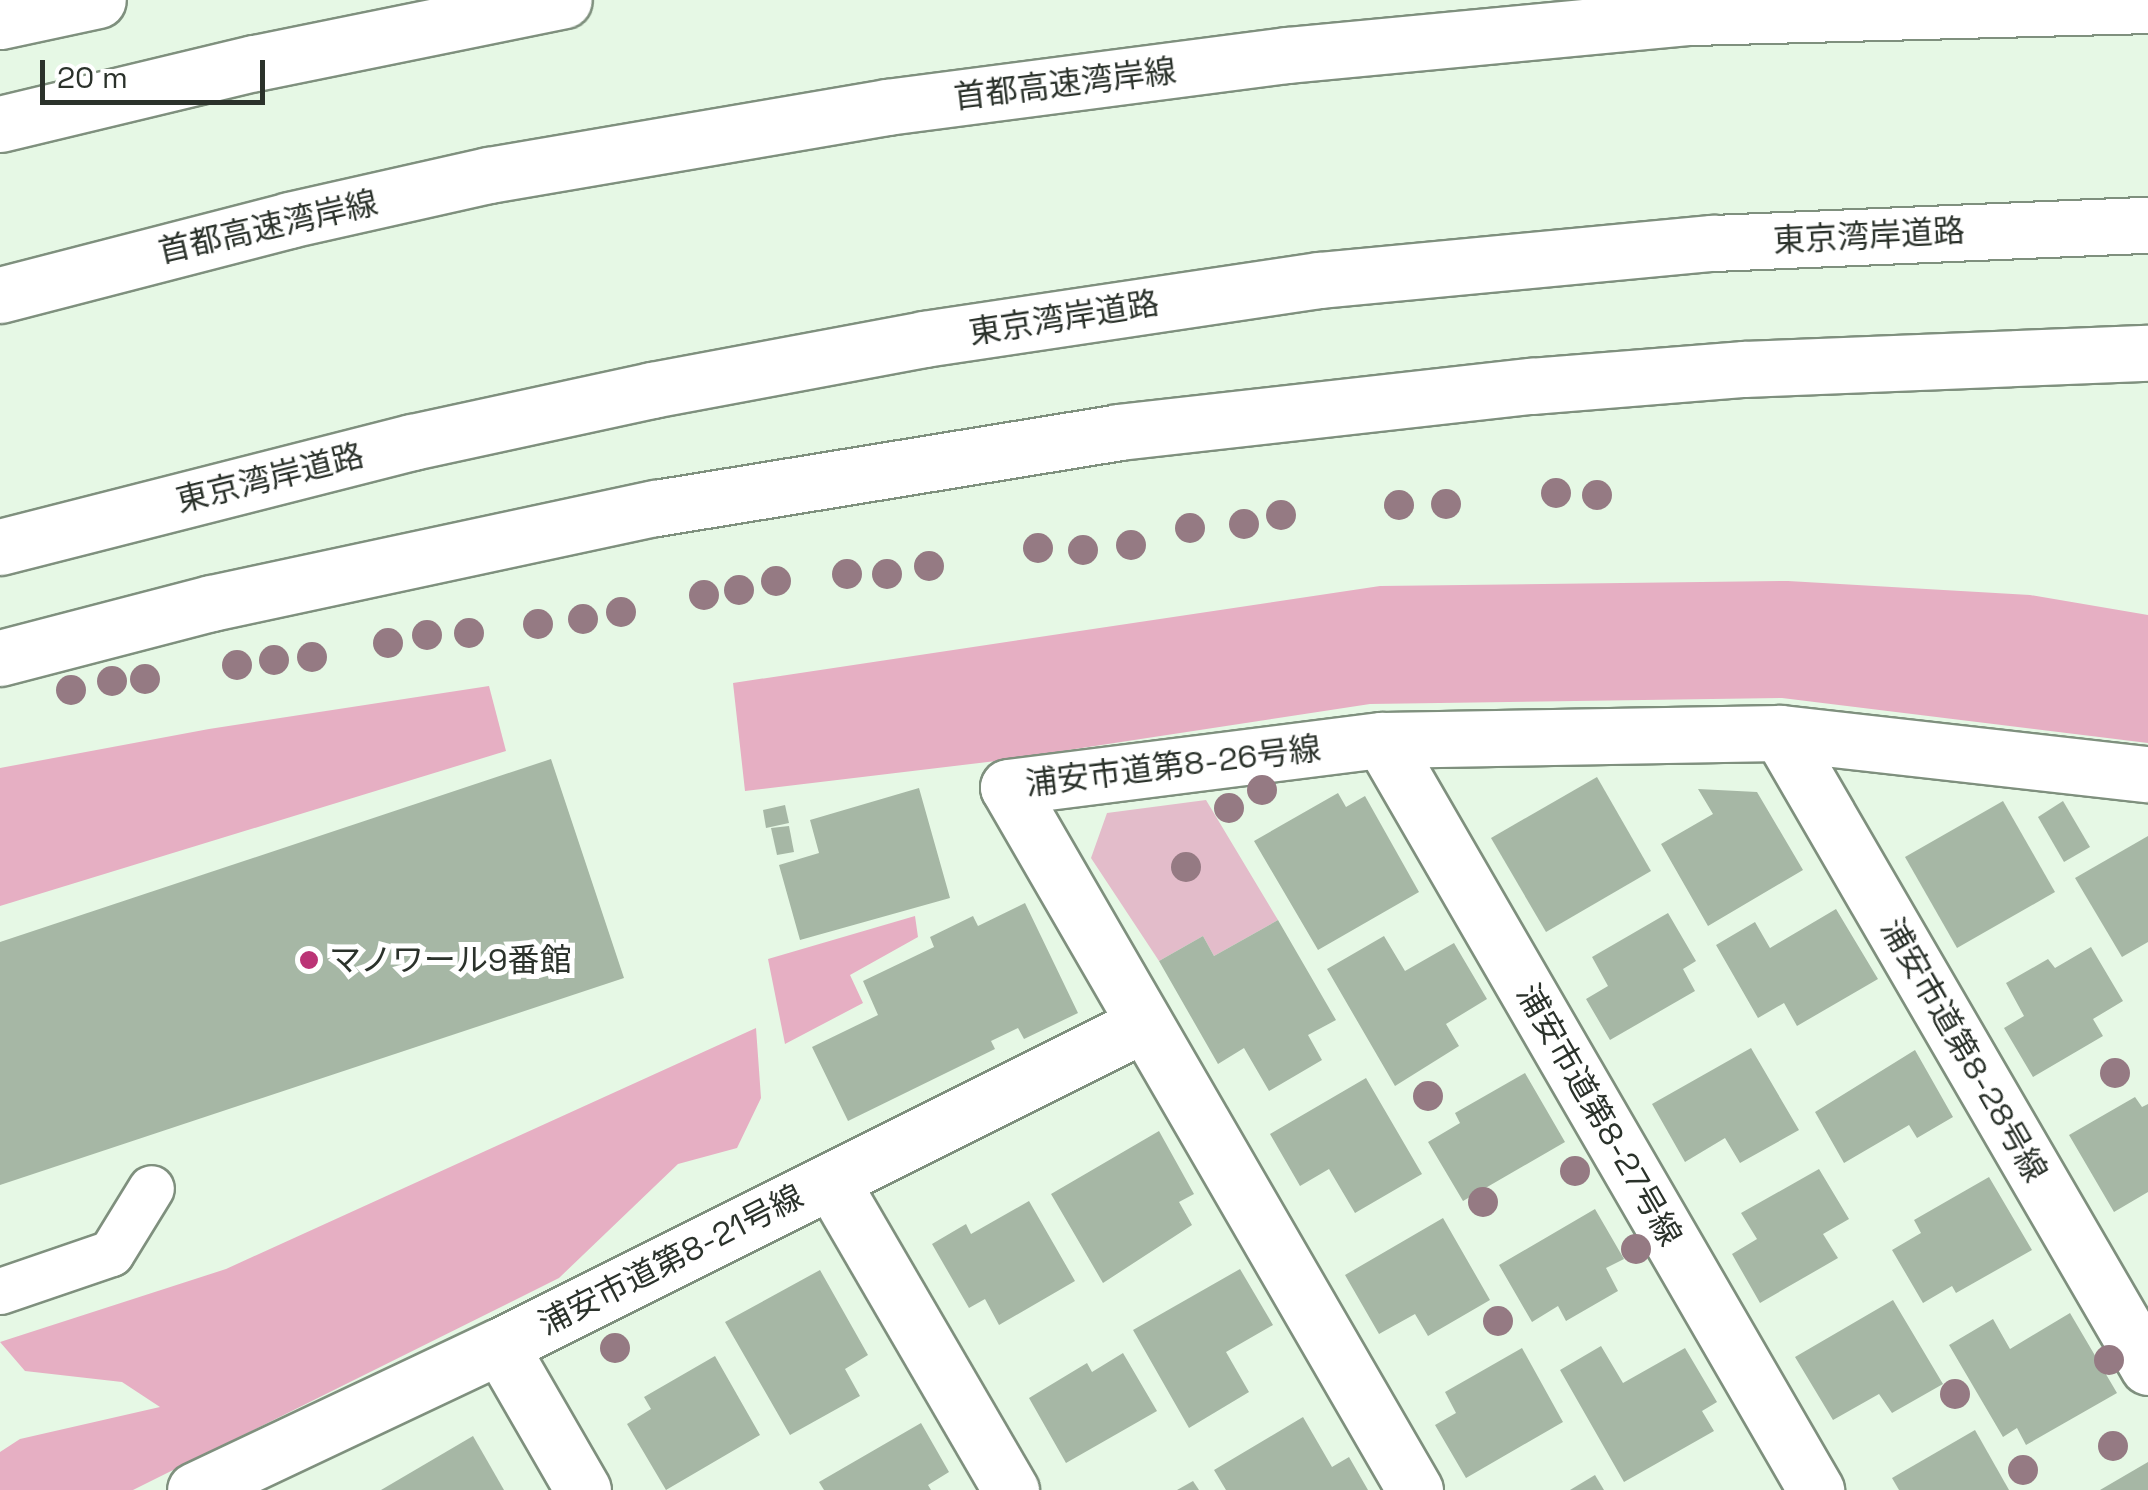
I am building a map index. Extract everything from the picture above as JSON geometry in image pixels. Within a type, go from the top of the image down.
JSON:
[{"type":"main road","points":[[0,21],[98,0]]},
{"type":"main road","points":[[0,124],[255,63],[564,0]]},
{"type":"main road","name":"首都高速湾岸線","points":[[0,295],[289,220],[489,175],[887,107],[1287,55],[1691,17],[2148,4]]},
{"type":"main road","name":"東京湾岸道路","points":[[0,547],[412,442],[652,390],[924,339],[1319,280],[1713,244],[2148,225]]},
{"type":"main road","points":[[0,658],[211,603],[656,508],[1118,432],[1327,405],[1608,380],[1984,357],[2148,353]]},
{"type":"main road","name":"浦安市道第8-26号線","points":[[1415,1490],[1008,787],[1382,740],[1780,732],[2148,774]]},
{"type":"main road","name":"浦安市道第8-28号線","points":[[1780,732],[2148,1368]]},
{"type":"main road","name":"浦安市道第8-27号線","points":[[1382,740],[1816,1490]]},
{"type":"main road","name":"浦安市道第8-21号線","points":[[195,1490],[500,1346],[1144,1024]]},
{"type":"main road","points":[[831,1180],[1011,1490]]},
{"type":"main road","points":[[500,1346],[583,1490]]},
{"type":"lane","points":[[0,1291],[111,1252],[151,1188]]},
{"type":"shaded area","points":[[1788,581],[2030,595],[2148,615],[2148,743],[1782,698],[1370,704],[996,761],[745,791],[733,683],[1380,586]]},
{"type":"shaded area","points":[[489,686],[506,751],[0,906],[0,768],[209,729]]},
{"type":"shaded area","points":[[1206,800],[1278,920],[1214,956],[1203,936],[1159,961],[1091,858],[1107,813]]},
{"type":"shaded area","points":[[915,916],[918,937],[850,975],[863,1003],[785,1044],[768,959]]},
{"type":"shaded area","points":[[756,1028],[761,1098],[737,1148],[678,1164],[559,1278],[133,1490],[0,1490],[0,1452],[20,1439],[160,1407],[122,1382],[25,1371],[0,1342],[226,1269]]},
{"type":"building","name":"マノワール9番館","points":[[551,759],[624,978],[0,1185],[0,942]]},
{"type":"building","points":[[1597,777],[1651,871],[1546,932],[1491,838]]},
{"type":"building","points":[[919,788],[950,898],[800,940],[779,865],[819,853],[810,820]]},
{"type":"building","points":[[1698,789],[1757,792],[1803,870],[1708,926],[1661,844],[1713,814]]},
{"type":"building","points":[[1338,793],[1346,807],[1365,796],[1419,892],[1318,950],[1254,841]]},
{"type":"building","points":[[2003,801],[2055,892],[1957,948],[1905,857]]},
{"type":"building","points":[[2063,801],[2090,847],[2064,862],[2038,817]]},
{"type":"building","points":[[785,805],[789,823],[766,828],[763,810]]},
{"type":"building","points":[[789,826],[794,852],[777,855],[771,828]]},
{"type":"building","points":[[2148,836],[2148,942],[2122,957],[2075,878]]},
{"type":"building","points":[[1025,903],[1078,1013],[1024,1039],[1018,1028],[991,1041],[995,1049],[848,1121],[812,1047],[878,1015],[863,981],[934,947],[930,937],[973,916],[978,926]]},
{"type":"building","points":[[1836,909],[1878,979],[1797,1026],[1784,1003],[1758,1018],[1716,945],[1755,922],[1770,948]]},
{"type":"building","points":[[1668,913],[1696,961],[1683,969],[1695,991],[1610,1040],[1586,999],[1608,986],[1592,957]]},
{"type":"building","points":[[1278,920],[1336,1020],[1308,1035],[1322,1060],[1269,1091],[1244,1048],[1218,1064],[1159,961],[1203,936],[1214,956]]},
{"type":"building","points":[[1384,936],[1405,971],[1454,943],[1487,999],[1446,1024],[1459,1046],[1395,1086],[1327,969]]},
{"type":"building","points":[[2091,947],[2123,1001],[2093,1019],[2103,1036],[2033,1077],[2004,1028],[2024,1016],[2006,983],[2048,959],[2055,968]]},
{"type":"building","points":[[1751,1048],[1799,1130],[1740,1163],[1725,1138],[1685,1162],[1652,1104]]},
{"type":"building","points":[[1915,1050],[1953,1117],[1917,1138],[1909,1125],[1844,1163],[1815,1112]]},
{"type":"building","points":[[1525,1073],[1565,1142],[1463,1201],[1428,1142],[1460,1123],[1455,1113]]},
{"type":"building","points":[[1366,1078],[1422,1174],[1355,1213],[1329,1169],[1300,1186],[1270,1134]]},
{"type":"building","points":[[2135,1097],[2142,1107],[2148,1104],[2148,1192],[2114,1212],[2069,1135]]},
{"type":"building","points":[[1159,1131],[1194,1194],[1179,1202],[1192,1225],[1103,1283],[1051,1194]]},
{"type":"building","points":[[1819,1169],[1849,1219],[1823,1234],[1838,1258],[1760,1303],[1732,1254],[1757,1239],[1741,1213]]},
{"type":"building","points":[[1989,1177],[2032,1250],[1956,1293],[1952,1286],[1923,1303],[1892,1250],[1921,1233],[1914,1220]]},
{"type":"building","points":[[1029,1201],[1075,1281],[999,1325],[985,1299],[969,1308],[932,1244],[966,1224],[971,1234]]},
{"type":"building","points":[[1595,1209],[1624,1259],[1606,1268],[1618,1291],[1566,1321],[1558,1306],[1532,1322],[1499,1265]]},
{"type":"building","points":[[1443,1218],[1490,1300],[1428,1336],[1415,1314],[1379,1334],[1345,1275]]},
{"type":"building","points":[[1240,1269],[1273,1325],[1226,1352],[1249,1392],[1189,1428],[1133,1330]]},
{"type":"building","points":[[820,1270],[868,1355],[845,1369],[860,1396],[790,1435],[725,1322]]},
{"type":"building","points":[[1893,1300],[1943,1384],[1892,1413],[1879,1394],[1833,1420],[1795,1357]]},
{"type":"building","points":[[2070,1313],[2117,1393],[2026,1445],[2017,1428],[2003,1437],[1949,1345],[1993,1319],[2010,1349]]},
{"type":"building","points":[[1601,1346],[1623,1383],[1685,1348],[1717,1402],[1702,1411],[1714,1431],[1624,1482],[1560,1370]]},
{"type":"building","points":[[1522,1348],[1563,1422],[1466,1478],[1435,1425],[1456,1413],[1445,1392]]},
{"type":"building","points":[[1123,1353],[1157,1411],[1066,1463],[1029,1398],[1087,1363],[1092,1372]]},
{"type":"building","points":[[715,1356],[760,1435],[666,1490],[627,1424],[651,1409],[644,1397]]},
{"type":"building","points":[[1303,1417],[1332,1467],[1349,1457],[1368,1490],[1226,1490],[1214,1470]]},
{"type":"building","points":[[921,1423],[949,1472],[928,1485],[931,1490],[824,1490],[819,1482]]},
{"type":"building","points":[[1975,1430],[2009,1490],[1899,1490],[1892,1478]]},
{"type":"building","points":[[473,1436],[504,1490],[381,1490]]},
{"type":"building","points":[[2148,1462],[2148,1490],[2100,1490]]},
{"type":"building","points":[[1595,1475],[1604,1490],[1570,1490]]},
{"type":"building","points":[[1193,1481],[1199,1490],[1177,1490]]},
{"type":"place","name":"マノワール9番館","points":[[309,960]]}]
